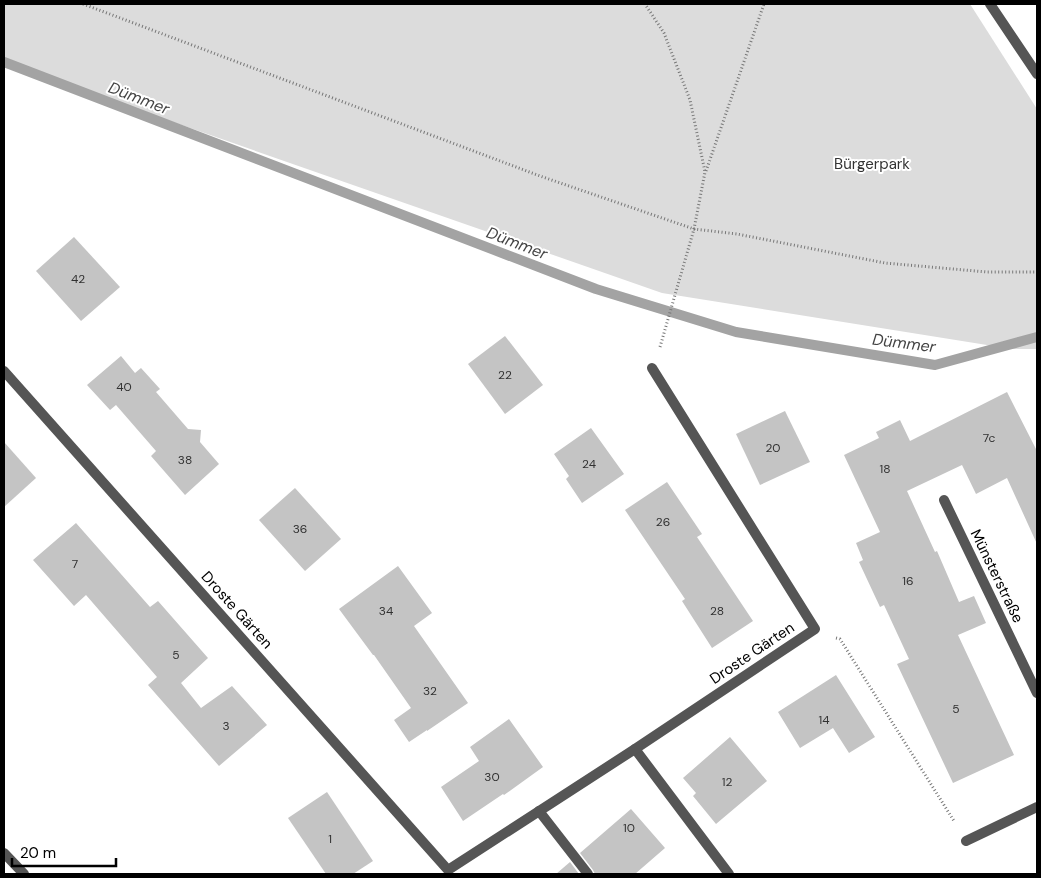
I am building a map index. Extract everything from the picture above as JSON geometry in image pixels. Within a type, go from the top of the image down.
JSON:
[{"type":"street","points":[[990,4],[1037,74]]},
{"type":"street","name":"Droste Gärten","points":[[4,371],[445,872],[635,750],[815,629],[652,368]]},
{"type":"street","name":"Münsterstraße","points":[[944,500],[1037,693]]},
{"type":"street","points":[[635,750],[729,874]]},
{"type":"street","points":[[966,841],[1037,807]]},
{"type":"street","points":[[539,811],[588,874]]},
{"type":"street","points":[[4,853],[24,874]]},
{"type":"path","points":[[85,4],[540,176],[694,229],[737,234],[885,263],[987,272],[1037,272]]},
{"type":"path","points":[[645,4],[664,33],[690,100],[705,172]]},
{"type":"path","points":[[660,348],[694,229],[705,172],[764,4]]},
{"type":"path","points":[[815,629],[840,639],[966,841]]},
{"type":"green space","name":"Bürgerpark","points":[[4,4],[970,4],[1037,109],[1037,349],[1012,349],[662,293],[4,63]]},
{"type":"building","points":[[74,237],[120,287],[81,321],[36,271]]},
{"type":"building","points":[[505,336],[543,385],[505,414],[468,364]]},
{"type":"building","points":[[121,356],[135,373],[141,368],[160,389],[156,392],[188,429],[201,430],[200,442],[219,464],[185,495],[151,456],[156,451],[116,405],[110,410],[87,385]]},
{"type":"building","points":[[1007,392],[1037,451],[1037,544],[1007,478],[976,494],[962,465],[907,491],[935,552],[937,551],[959,602],[974,596],[986,623],[958,635],[1014,755],[953,783],[897,664],[909,659],[884,605],[880,607],[859,562],[863,560],[856,543],[880,532],[844,455],[879,438],[876,432],[900,420],[910,441]]},
{"type":"building","points":[[785,411],[810,462],[760,485],[736,434]]},
{"type":"building","points":[[591,428],[624,474],[582,503],[566,479],[569,476],[554,454]]},
{"type":"building","points":[[4,442],[36,478],[4,507]]},
{"type":"building","points":[[667,482],[702,534],[697,537],[753,621],[712,648],[682,601],[685,599],[625,510]]},
{"type":"building","points":[[295,488],[341,539],[305,571],[259,520]]},
{"type":"building","points":[[76,523],[150,607],[158,601],[208,658],[181,683],[201,708],[232,686],[267,725],[219,766],[148,685],[157,677],[86,595],[74,606],[33,560]]},
{"type":"building","points":[[398,566],[432,613],[414,626],[468,703],[409,742],[394,720],[411,708],[339,609]]},
{"type":"building","points":[[836,675],[875,737],[849,753],[833,728],[800,748],[778,712]]},
{"type":"building","points":[[509,719],[543,767],[463,821],[441,787],[479,761],[470,747]]},
{"type":"building","points":[[730,737],[767,781],[716,824],[693,796],[696,793],[683,778]]},
{"type":"building","points":[[327,792],[373,861],[353,874],[326,874],[288,818]]},
{"type":"building","points":[[631,809],[665,848],[635,874],[595,874],[580,853]]},
{"type":"building","points":[[570,862],[579,874],[556,874]]},
{"type":"waterway","name":"Dümmer","points":[[4,62],[596,289],[736,332],[935,365],[1037,337]]}]
